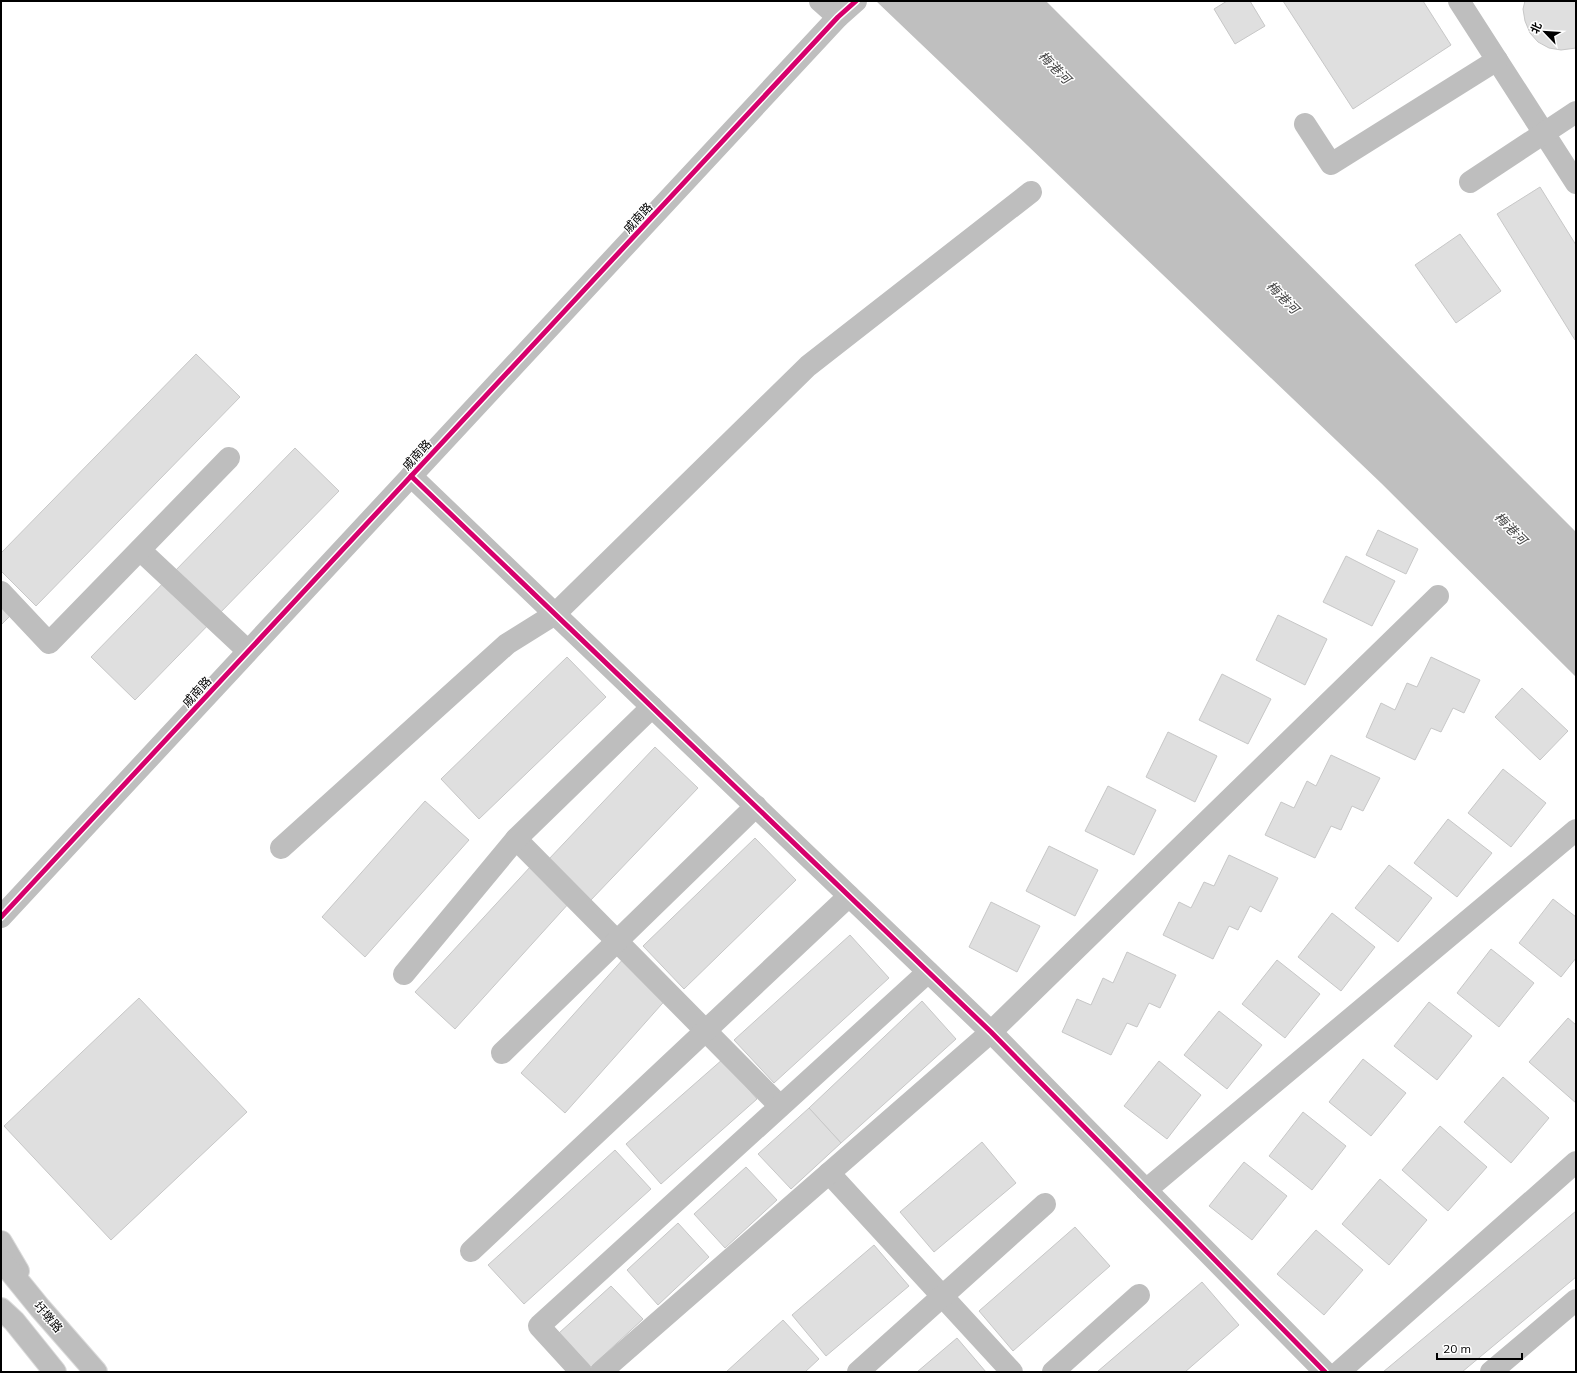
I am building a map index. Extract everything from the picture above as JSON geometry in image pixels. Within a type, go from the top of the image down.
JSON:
[{"type":"street","points":[[820,1],[848,9]]},
{"type":"street","points":[[1459,1],[1576,183]]},
{"type":"street","name":"戚南路","points":[[1,917],[848,9]]},
{"type":"street","points":[[1305,124],[1331,164],[1498,60]]},
{"type":"street","points":[[1470,182],[1576,112]]},
{"type":"street","points":[[281,848],[507,644],[555,614],[808,366],[1031,192]]},
{"type":"street","points":[[1,592],[50,643],[230,458]]},
{"type":"street","points":[[412,476],[991,1032],[1325,1372]]},
{"type":"street","points":[[140,550],[248,651]]},
{"type":"street","points":[[602,1372],[991,1032],[1438,596]]},
{"type":"street","points":[[404,974],[516,838],[652,707]]},
{"type":"street","points":[[502,1053],[756,806]]},
{"type":"street","points":[[1146,1190],[1576,830]]},
{"type":"street","points":[[516,838],[780,1106]]},
{"type":"street","points":[[471,1251],[849,896]]},
{"type":"street","points":[[581,1372],[539,1326],[928,972]]},
{"type":"street","points":[[1339,1372],[1576,1162]]},
{"type":"street","points":[[829,1173],[1012,1372]]},
{"type":"street","points":[[858,1372],[1045,1204]]},
{"type":"street","points":[[1,1242],[40,1308]]},
{"type":"street","name":"圩墩路","points":[[1,1260],[40,1308],[96,1372]]},
{"type":"street","points":[[1053,1372],[1138,1295]]},
{"type":"street","points":[[1491,1372],[1576,1300]]},
{"type":"street","points":[[1,1309],[14,1321],[55,1372]]},
{"type":"water","name":"梅港河","points":[[876,1],[1046,1],[1576,532],[1576,677],[1381,483]]},
{"type":"building","points":[[1227,1],[1250,1],[1265,26],[1235,44],[1214,9]]},
{"type":"building","points":[[1283,1],[1423,1],[1451,45],[1353,109]]},
{"type":"building","points":[[1525,1],[1576,1],[1576,48],[1561,50],[1549,48],[1538,42],[1530,33],[1525,21],[1523,9]]},
{"type":"building","points":[[1540,187],[1576,245],[1575,340],[1497,214]]},
{"type":"building","points":[[1460,234],[1501,291],[1456,323],[1415,265]]},
{"type":"building","points":[[196,354],[240,397],[36,606],[1,571],[1,553]]},
{"type":"building","points":[[295,448],[339,491],[135,700],[91,657]]},
{"type":"building","points":[[1378,530],[1418,549],[1406,574],[1366,555]]},
{"type":"building","points":[[1346,556],[1395,581],[1372,626],[1323,602]]},
{"type":"building","points":[[1,605],[11,615],[1,625]]},
{"type":"building","points":[[1278,615],[1327,639],[1305,685],[1256,660]]},
{"type":"building","points":[[567,657],[606,697],[479,819],[441,779]]},
{"type":"building","points":[[1431,657],[1480,680],[1464,713],[1453,708],[1441,732],[1431,728],[1415,760],[1366,737],[1381,703],[1395,710],[1407,683],[1417,687]]},
{"type":"building","points":[[1222,674],[1271,699],[1248,744],[1199,720]]},
{"type":"building","points":[[1522,688],[1568,731],[1540,760],[1495,717]]},
{"type":"building","points":[[1168,732],[1217,756],[1195,802],[1146,777]]},
{"type":"building","points":[[655,747],[698,788],[590,901],[548,860]]},
{"type":"building","points":[[1331,755],[1380,778],[1363,811],[1352,806],[1341,830],[1331,826],[1315,858],[1265,835],[1281,802],[1294,808],[1307,781],[1316,786]]},
{"type":"building","points":[[1503,769],[1546,803],[1511,847],[1468,813]]},
{"type":"building","points":[[1108,786],[1156,810],[1134,855],[1085,831]]},
{"type":"building","points":[[425,801],[469,840],[365,957],[322,917]]},
{"type":"building","points":[[1448,819],[1492,853],[1457,897],[1414,863]]},
{"type":"building","points":[[755,838],[796,880],[684,989],[643,946]]},
{"type":"building","points":[[1049,846],[1098,870],[1075,916],[1026,891]]},
{"type":"building","points":[[1229,855],[1278,878],[1261,912],[1250,906],[1238,930],[1229,926],[1213,959],[1163,935],[1179,902],[1191,908],[1204,882],[1214,886]]},
{"type":"building","points":[[1389,865],[1432,898],[1398,942],[1355,908]]},
{"type":"building","points":[[531,866],[570,902],[455,1029],[415,992]]},
{"type":"building","points":[[1553,899],[1576,917],[1576,958],[1561,977],[1519,943]]},
{"type":"building","points":[[991,902],[1040,926],[1017,972],[969,947]]},
{"type":"building","points":[[1332,913],[1375,947],[1341,991],[1298,957]]},
{"type":"building","points":[[850,935],[889,978],[774,1083],[734,1040]]},
{"type":"building","points":[[1491,949],[1534,983],[1499,1027],[1457,993]]},
{"type":"building","points":[[1127,952],[1176,975],[1160,1008],[1149,1003],[1137,1027],[1127,1023],[1111,1055],[1062,1032],[1077,999],[1091,1005],[1103,978],[1113,983]]},
{"type":"building","points":[[625,957],[669,996],[565,1113],[521,1073]]},
{"type":"building","points":[[1277,960],[1320,994],[1285,1038],[1242,1004]]},
{"type":"building","points":[[139,998],[247,1112],[111,1240],[4,1126]]},
{"type":"building","points":[[922,1001],[956,1039],[841,1143],[809,1108]]},
{"type":"building","points":[[1429,1002],[1472,1036],[1437,1080],[1394,1046]]},
{"type":"building","points":[[1219,1011],[1262,1045],[1227,1089],[1184,1055]]},
{"type":"building","points":[[1568,1018],[1576,1025],[1576,1103],[1529,1062]]},
{"type":"building","points":[[723,1059],[757,1099],[661,1184],[626,1144]]},
{"type":"building","points":[[1363,1059],[1406,1093],[1371,1136],[1329,1102]]},
{"type":"building","points":[[1159,1061],[1201,1095],[1167,1139],[1124,1106]]},
{"type":"building","points":[[1503,1077],[1549,1118],[1511,1163],[1464,1122]]},
{"type":"building","points":[[809,1108],[841,1143],[791,1189],[758,1154]]},
{"type":"building","points":[[1303,1112],[1346,1146],[1312,1190],[1269,1156]]},
{"type":"building","points":[[1440,1126],[1487,1167],[1448,1211],[1402,1170]]},
{"type":"building","points":[[982,1142],[1016,1183],[934,1252],[900,1212]]},
{"type":"building","points":[[615,1150],[651,1189],[524,1304],[488,1265]]},
{"type":"building","points":[[1244,1162],[1287,1196],[1252,1240],[1209,1206]]},
{"type":"building","points":[[746,1167],[777,1200],[725,1248],[694,1214]]},
{"type":"building","points":[[1380,1179],[1427,1220],[1389,1265],[1342,1224]]},
{"type":"building","points":[[1576,1211],[1576,1277],[1462,1372],[1383,1372]]},
{"type":"building","points":[[678,1223],[709,1257],[658,1305],[627,1270]]},
{"type":"building","points":[[1075,1227],[1110,1266],[1013,1351],[979,1311]]},
{"type":"building","points":[[1316,1230],[1363,1270],[1324,1315],[1277,1274]]},
{"type":"building","points":[[874,1245],[909,1286],[826,1356],[792,1315]]},
{"type":"building","points":[[1202,1282],[1239,1325],[1185,1372],[1097,1372]]},
{"type":"building","points":[[611,1286],[643,1319],[591,1367],[559,1333]]},
{"type":"building","points":[[783,1320],[819,1359],[805,1372],[726,1372]]},
{"type":"building","points":[[957,1338],[986,1372],[917,1372]]},
{"type":"cycle path","points":[[1,917],[838,17],[856,1]]},
{"type":"cycle path","points":[[411,476],[991,1032],[1325,1372]]}]
